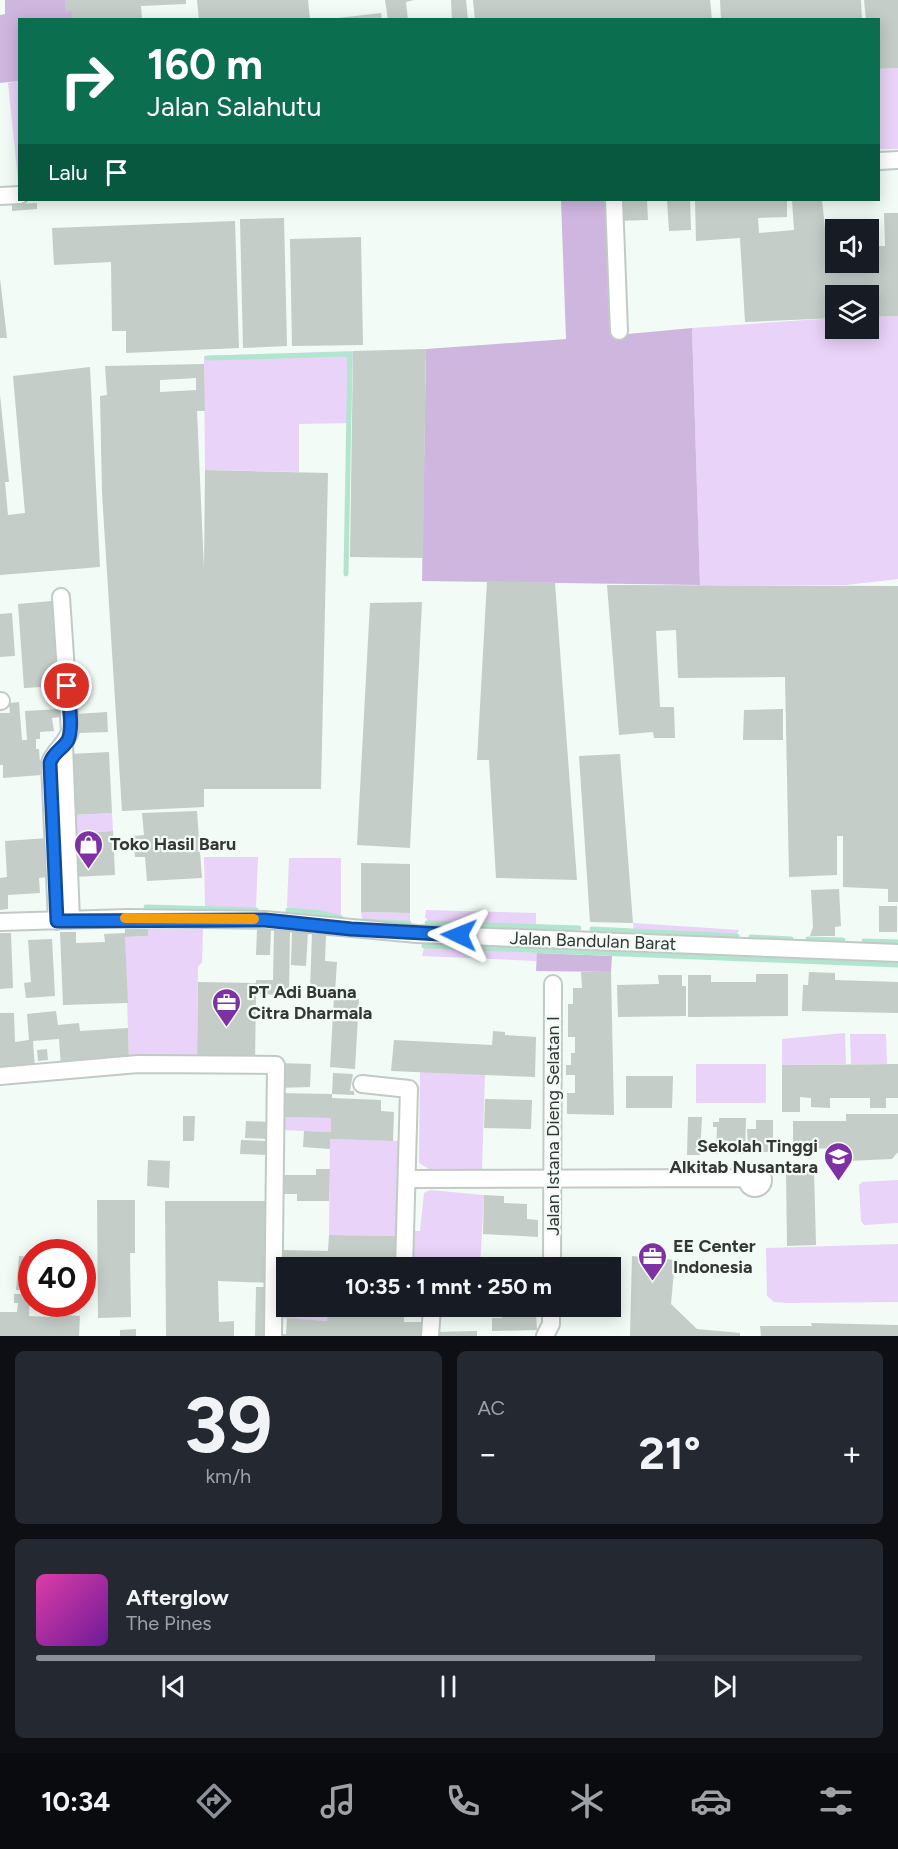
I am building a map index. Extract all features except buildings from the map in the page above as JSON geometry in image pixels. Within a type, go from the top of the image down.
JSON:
[{"type":"street","points":[[880,161],[898,160]]},
{"type":"street","points":[[0,196],[18,195]]},
{"type":"street","points":[[614,201],[619,331]]},
{"type":"street","points":[[62,597],[70,731],[64,745],[62,875],[64,920]]},
{"type":"street","name":"Jalan Bandulan Barat","points":[[0,922],[265,920],[417,934],[898,953]]},
{"type":"street","name":"Jalan Istana Dieng Selatan I","points":[[552,1257],[553,984]]},
{"type":"street","points":[[0,1076],[138,1065],[276,1065],[273,1336]]},
{"type":"street","points":[[362,1084],[408,1089],[408,1179],[404,1257]]},
{"type":"street","points":[[408,1179],[747,1178]]},
{"type":"street","points":[[430,1336],[431,1317]]},
{"type":"street","points":[[545,1336],[551,1324],[551,1317]]},
{"type":"shaded area","points":[[5,0],[65,0],[65,11],[72,11],[72,18],[18,18],[18,81],[0,83],[0,15],[5,14]]},
{"type":"shaded area","points":[[898,68],[898,149],[880,149],[880,69]]},
{"type":"shaded area","points":[[18,81],[18,180],[8,83]]},
{"type":"shaded area","points":[[561,201],[611,201],[617,335],[692,328],[700,585],[422,581],[426,349],[566,339]]},
{"type":"shaded area","points":[[898,316],[898,579],[846,585],[700,585],[692,328],[825,319],[825,339],[879,339],[879,317]]},
{"type":"shaded area","points":[[353,351],[351,423],[299,424],[299,472],[205,470],[204,356]]},
{"type":"shaded area","points":[[112,813],[113,831],[73,834],[72,815]]},
{"type":"shaded area","points":[[204,857],[258,857],[256,908],[205,907]]},
{"type":"shaded area","points":[[289,858],[341,858],[341,916],[322,911],[289,909],[287,906]]},
{"type":"shaded area","points":[[426,910],[536,913],[536,925],[429,922],[425,917]]},
{"type":"shaded area","points":[[361,912],[410,913],[410,921],[362,919]]},
{"type":"shaded area","points":[[633,923],[739,930],[736,935],[634,930]]},
{"type":"shaded area","points":[[148,929],[203,929],[202,962],[198,967],[197,1061],[129,1062],[125,937],[148,936]]},
{"type":"shaded area","points":[[424,948],[537,953],[537,961],[422,956]]},
{"type":"shaded area","points":[[537,953],[612,956],[611,972],[536,971]]},
{"type":"shaded area","points":[[845,1033],[846,1064],[782,1065],[782,1039]]},
{"type":"shaded area","points":[[850,1034],[886,1034],[887,1064],[851,1064]]},
{"type":"shaded area","points":[[696,1064],[766,1064],[766,1103],[696,1103]]},
{"type":"shaded area","points":[[420,1071],[485,1074],[482,1170],[429,1169],[419,1163]]},
{"type":"shaded area","points":[[278,1117],[331,1118],[331,1132],[278,1130]]},
{"type":"shaded area","points":[[330,1139],[400,1141],[396,1236],[329,1235]]},
{"type":"shaded area","points":[[898,1180],[898,1223],[864,1225],[861,1221],[859,1185],[862,1182]]},
{"type":"shaded area","points":[[430,1190],[484,1195],[481,1257],[413,1257],[415,1231],[420,1231],[424,1193]]},
{"type":"shaded area","points":[[898,1244],[898,1302],[788,1303],[774,1302],[767,1296],[766,1248]]},
{"type":"shaded area","points":[[279,1317],[327,1317],[327,1321]]},
{"type":"waterway","points":[[207,358],[350,354],[346,574]]},
{"type":"waterway","points":[[146,907],[256,910]]},
{"type":"waterway","points":[[288,910],[321,913],[341,918]]},
{"type":"waterway","points":[[363,921],[409,923]]},
{"type":"waterway","points":[[427,923],[579,928]]},
{"type":"waterway","points":[[592,929],[737,936]]},
{"type":"waterway","points":[[751,937],[791,939]]},
{"type":"waterway","points":[[808,939],[843,940]]},
{"type":"waterway","points":[[864,941],[898,942]]},
{"type":"waterway","points":[[424,946],[898,965]]},
{"type":"slow traffic","points":[[125,918],[254,919]]},
{"type":"place","name":"Toko Hasil Baru","points":[[89,870]]},
{"type":"place","name":"PT Adi Buana Citra Dharmala","points":[[227,1028]]},
{"type":"place","name":"Sekolah Tinggi Alkitab Nusantara","points":[[839,1182]]},
{"type":"place","name":"EE Center Indonesia","points":[[652,1282]]},
{"type":"route","points":[[67,686],[70,731],[68,740],[52,756],[50,763],[57,921],[123,918],[265,920],[351,929],[459,935]]}]
